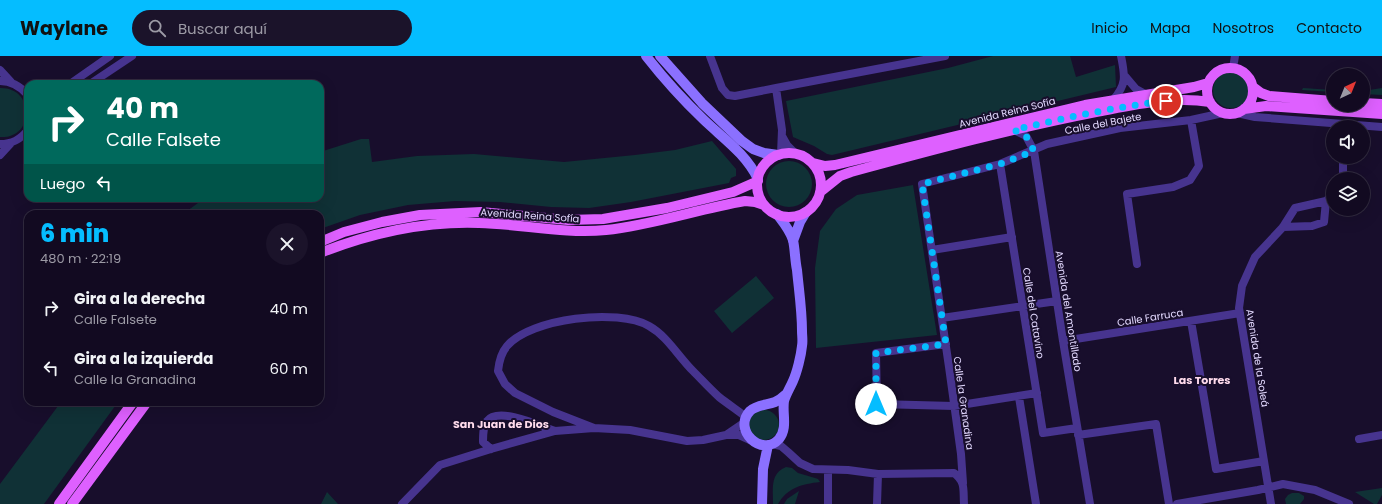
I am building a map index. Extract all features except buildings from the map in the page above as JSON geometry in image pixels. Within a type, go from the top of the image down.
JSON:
[{"type":"main road","points":[[1326,100],[1269,96],[1261,93],[1254,87],[1247,74],[1233,68],[1221,70],[1211,78],[1208,83],[1207,90],[1210,102],[1218,110],[1223,113],[1230,114],[1266,106],[1382,114]]},
{"type":"main road","name":"Avenida Reina Sofía","points":[[795,153],[805,157],[813,163],[825,166],[835,165],[1085,105],[1194,88],[1208,83]]},
{"type":"main road","points":[[1241,111],[1252,100],[1254,87]]},
{"type":"main road","name":"Avenida Reina Sofía","points":[[324,251],[349,242],[385,232],[423,225],[480,223],[568,231],[605,230],[643,224],[745,201],[764,205],[772,212],[782,216],[792,217],[802,215],[810,209],[817,202],[820,192],[840,176],[851,172],[958,143],[1065,118],[1139,104],[1180,100],[1210,102]]},
{"type":"main road","points":[[1370,103],[1382,104]]},
{"type":"main road","points":[[764,205],[758,195],[759,173],[765,164],[773,157],[795,153]]},
{"type":"main road","points":[[813,163],[821,182],[820,192]]},
{"type":"main road","name":"Avenida Reina Sofía","points":[[324,240],[344,232],[382,222],[420,215],[481,212],[568,220],[603,219],[667,208],[719,196],[740,190],[758,180]]},
{"type":"main road","points":[[58,504],[130,406]]},
{"type":"main road","points":[[72,504],[144,406]]},
{"type":"street","points":[[76,80],[110,56]]},
{"type":"street","points":[[96,80],[132,56]]},
{"type":"street","points":[[646,56],[694,110],[744,157],[752,166],[758,180]]},
{"type":"street","points":[[660,56],[702,103],[742,140],[753,149],[764,153],[780,155],[782,135],[776,88]]},
{"type":"street","points":[[710,56],[722,88],[728,95],[735,96],[945,56]]},
{"type":"street","points":[[1113,100],[1123,87],[1125,76],[1121,56]]},
{"type":"street","points":[[1233,68],[1235,56]]},
{"type":"street","points":[[0,70],[11,82],[24,88]]},
{"type":"street","points":[[1125,76],[1136,89],[1147,95]]},
{"type":"street","points":[[0,81],[11,82]]},
{"type":"street","points":[[1241,111],[1255,117],[1326,123]]},
{"type":"street","name":"Calle del Bajete","points":[[922,184],[1000,164],[1034,151],[1047,144],[1114,130],[1191,120],[1223,113]]},
{"type":"street","points":[[1137,264],[1127,194],[1173,187],[1190,180],[1199,166],[1191,120]]},
{"type":"street","points":[[1370,126],[1382,126]]},
{"type":"street","name":"Avenida del Amontillado","points":[[1014,130],[1026,136],[1034,151],[1090,504]]},
{"type":"street","points":[[0,144],[11,143],[18,140],[24,134]]},
{"type":"street","points":[[782,135],[787,145],[795,153]]},
{"type":"street","points":[[0,154],[11,143]]},
{"type":"street","name":"Calle del Catavino","points":[[1000,164],[1024,306],[1043,433],[1078,431]]},
{"type":"street","name":"Calle la Granadina","points":[[922,184],[961,454],[964,504]]},
{"type":"street","points":[[1283,227],[1312,226],[1324,222],[1326,201]]},
{"type":"street","name":"Avenida de la Soleá","points":[[1271,504],[1239,308],[1242,286],[1255,257],[1283,227],[1295,208],[1326,201]]},
{"type":"street","points":[[793,241],[800,222],[806,212]]},
{"type":"street","points":[[763,469],[770,445],[778,440],[783,434],[785,426],[783,406],[793,380],[802,346],[802,312],[793,241],[784,223],[777,214]]},
{"type":"street","points":[[932,250],[1012,237]]},
{"type":"street","points":[[942,318],[1057,301]]},
{"type":"street","name":"Calle Farruca","points":[[1063,341],[1240,313]]},
{"type":"street","points":[[594,428],[554,412],[515,393],[505,384],[498,371],[500,356],[515,338],[544,325],[592,317],[632,319],[647,324],[660,332],[683,361],[719,397],[745,420],[745,432],[760,455],[763,469],[762,504]]},
{"type":"street","points":[[1191,321],[1216,469],[1264,461]]},
{"type":"street","points":[[946,344],[876,353],[876,404],[954,406],[1037,393]]},
{"type":"street","points":[[726,435],[745,420],[750,411],[757,407],[777,401],[786,395]]},
{"type":"street","points":[[1019,397],[1036,504]]},
{"type":"street","points":[[765,405],[772,407],[779,412],[783,418]]},
{"type":"street","points":[[491,449],[482,442],[485,426],[492,416],[498,415],[516,418],[555,431]]},
{"type":"street","points":[[1078,431],[1156,424],[1170,504]]},
{"type":"street","points":[[402,504],[440,465],[555,431],[594,428],[630,430],[687,440],[703,440],[726,435],[740,435],[764,446],[781,446],[800,463],[813,469],[848,470],[878,474],[954,473],[963,482]]},
{"type":"street","points":[[783,434],[788,452]]},
{"type":"street","points":[[1359,439],[1382,435]]},
{"type":"street","points":[[828,470],[828,504]]},
{"type":"street","points":[[877,504],[878,474]]},
{"type":"street","points":[[1177,504],[1208,501],[1283,484],[1315,490],[1349,504]]},
{"type":"green space","points":[[993,56],[1070,56],[1076,77],[1115,65],[1116,87],[832,155],[793,137],[786,101],[948,68]]},
{"type":"green space","points":[[1231,72],[1241,75],[1246,80],[1249,90],[1246,100],[1241,105],[1231,108],[1221,105],[1216,100],[1213,90],[1216,80],[1221,75]]},
{"type":"green space","points":[[0,88],[11,90],[20,96],[24,102],[24,124],[20,130],[11,135],[0,137]]},
{"type":"green space","points":[[1303,88],[1326,90],[1326,92],[1302,90]]},
{"type":"green space","points":[[1382,88],[1382,95],[1370,94],[1370,90]]},
{"type":"green space","points":[[361,139],[369,139],[372,162],[417,156],[474,154],[564,162],[675,150],[712,141],[736,169],[736,176],[731,178],[729,183],[631,202],[589,208],[551,207],[500,202],[455,201],[408,205],[360,215],[324,228],[324,210],[188,210],[200,202],[324,202],[324,151]]},
{"type":"green space","points":[[794,161],[798,162],[808,171],[811,175],[811,193],[802,203],[794,207],[784,207],[776,203],[767,193],[766,179],[770,171],[780,162]]},
{"type":"green space","points":[[913,185],[937,335],[816,348],[815,268],[820,231],[836,209],[857,195]]},
{"type":"green space","points":[[756,276],[774,298],[732,333],[714,311]]},
{"type":"green space","points":[[58,406],[115,406],[44,504],[0,504],[0,484]]},
{"type":"green space","points":[[764,410],[774,415],[779,425],[774,435],[764,440],[754,435],[749,425],[754,415]]},
{"type":"green space","points":[[786,467],[792,468],[798,473],[818,479],[820,482],[807,484],[796,488],[786,494],[778,504],[773,504],[773,487],[775,477],[777,473]]},
{"type":"green space","points":[[1382,488],[1382,495],[1377,504],[1374,504],[1355,492]]},
{"type":"green space","points":[[799,491],[795,504],[784,504],[787,499]]},
{"type":"green space","points":[[327,492],[338,504],[321,504]]},
{"type":"green space","points":[[1292,493],[1299,493],[1304,496],[1304,499],[1300,504],[1286,504],[1285,499]]},
{"type":"district","name":"Las Torres","points":[[1202,380]]},
{"type":"district","name":"San Juan de Dios","points":[[501,424]]},
{"type":"route","points":[[876,404],[876,353],[946,344],[922,184],[1000,164],[1034,151],[1026,136],[1014,130],[1065,118],[1139,104],[1166,101]]}]
